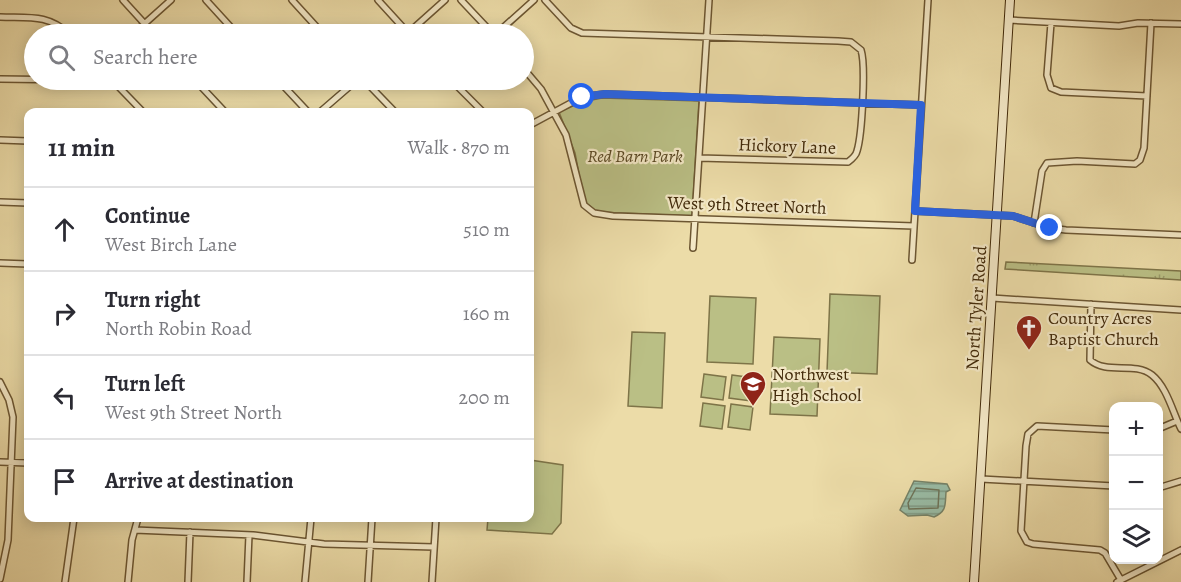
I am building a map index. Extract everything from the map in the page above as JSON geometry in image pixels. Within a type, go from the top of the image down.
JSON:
[{"type":"main road","name":"North Tyler Road","points":[[974,582],[1010,0]]},
{"type":"street","points":[[123,0],[145,24],[171,0]]},
{"type":"street","points":[[206,0],[228,24]]},
{"type":"street","points":[[292,0],[314,24]]},
{"type":"street","points":[[378,0],[399,24]]},
{"type":"street","points":[[419,24],[445,0]]},
{"type":"street","points":[[461,0],[484,24]]},
{"type":"street","points":[[506,24],[534,0]]},
{"type":"street","points":[[545,0],[571,28],[582,33],[851,42],[862,54],[862,103]]},
{"type":"street","points":[[693,248],[709,0]]},
{"type":"street","points":[[912,261],[928,0]]},
{"type":"street","points":[[0,17],[46,19],[59,24]]},
{"type":"street","points":[[1009,20],[1119,26],[1151,23],[1181,24]]},
{"type":"street","points":[[1051,23],[1047,75],[1051,88],[1060,92],[1147,96]]},
{"type":"street","points":[[1034,223],[1042,171],[1047,163],[1077,161],[1130,164],[1140,160],[1144,148],[1151,23]]},
{"type":"street","points":[[0,79],[24,79]]},
{"type":"street","points":[[534,81],[554,111]]},
{"type":"street","points":[[122,90],[139,108]]},
{"type":"street","points":[[204,90],[221,108]]},
{"type":"street","points":[[287,90],[304,108]]},
{"type":"street","points":[[325,108],[345,90]]},
{"type":"street","points":[[374,90],[391,108]]},
{"type":"street","points":[[461,90],[479,108]]},
{"type":"street","points":[[534,123],[582,97],[605,94],[921,105]]},
{"type":"street","name":"Hickory Lane","points":[[699,158],[848,162],[858,150],[862,103]]},
{"type":"street","name":"West 9th Street North","points":[[554,111],[571,148],[583,204],[588,210],[601,215],[914,226]]},
{"type":"street","points":[[0,140],[24,141]]},
{"type":"street","points":[[0,202],[24,203]]},
{"type":"street","points":[[915,211],[997,215],[1066,230],[1181,235]]},
{"type":"street","points":[[0,263],[24,264]]},
{"type":"street","points":[[992,298],[1181,310]]},
{"type":"street","points":[[1091,304],[1090,360],[1098,367],[1137,369],[1150,374],[1161,386],[1181,429]]},
{"type":"street","points":[[0,382],[9,400],[13,417],[7,557],[0,579]]},
{"type":"street","points":[[1163,427],[1177,421]]},
{"type":"street","points":[[1109,430],[1035,427],[1028,434],[1021,531],[1027,542],[1095,547],[1105,553],[1119,581],[1181,550]]},
{"type":"street","points":[[0,462],[24,463]]},
{"type":"street","points":[[981,479],[1109,486]]},
{"type":"street","points":[[1163,486],[1181,481]]},
{"type":"street","points":[[65,582],[73,522]]},
{"type":"street","points":[[128,582],[137,522]]},
{"type":"street","points":[[305,582],[311,522]]},
{"type":"street","points":[[368,582],[372,522]]},
{"type":"street","points":[[432,582],[436,522]]},
{"type":"street","points":[[135,530],[249,535],[309,542],[434,547]]},
{"type":"street","points":[[188,582],[190,532]]},
{"type":"street","points":[[247,582],[249,535]]},
{"type":"green space","name":"Red Barn Park","points":[[602,98],[699,101],[692,216],[597,212],[584,201],[575,153],[559,112],[582,102]]},
{"type":"green space","points":[[1006,262],[1181,271],[1181,280],[1005,269]]},
{"type":"green space","points":[[830,294],[880,296],[877,374],[827,372]]},
{"type":"green space","points":[[710,296],[756,298],[753,364],[707,362]]},
{"type":"green space","points":[[632,332],[665,333],[662,408],[628,406]]},
{"type":"green space","points":[[774,337],[820,339],[817,416],[770,414]]},
{"type":"green space","points":[[704,374],[726,377],[723,400],[701,397]]},
{"type":"green space","points":[[732,375],[754,378],[751,401],[729,398]]},
{"type":"green space","points":[[703,403],[725,406],[722,429],[700,426]]},
{"type":"green space","points":[[731,404],[753,407],[750,430],[728,427]]},
{"type":"green space","points":[[534,461],[563,465],[561,523],[552,534],[487,530],[488,522],[534,522]]},
{"type":"water","points":[[914,481],[947,484],[950,490],[946,492],[944,507],[934,517],[908,516],[900,510]]},
{"type":"place","name":"Country Acres Baptist Church","points":[[1029,351]]},
{"type":"place","name":"Northwest High School","points":[[753,407]]},
{"type":"route","points":[[582,97],[605,94],[921,105],[915,211],[1013,216],[1050,228]]}]
